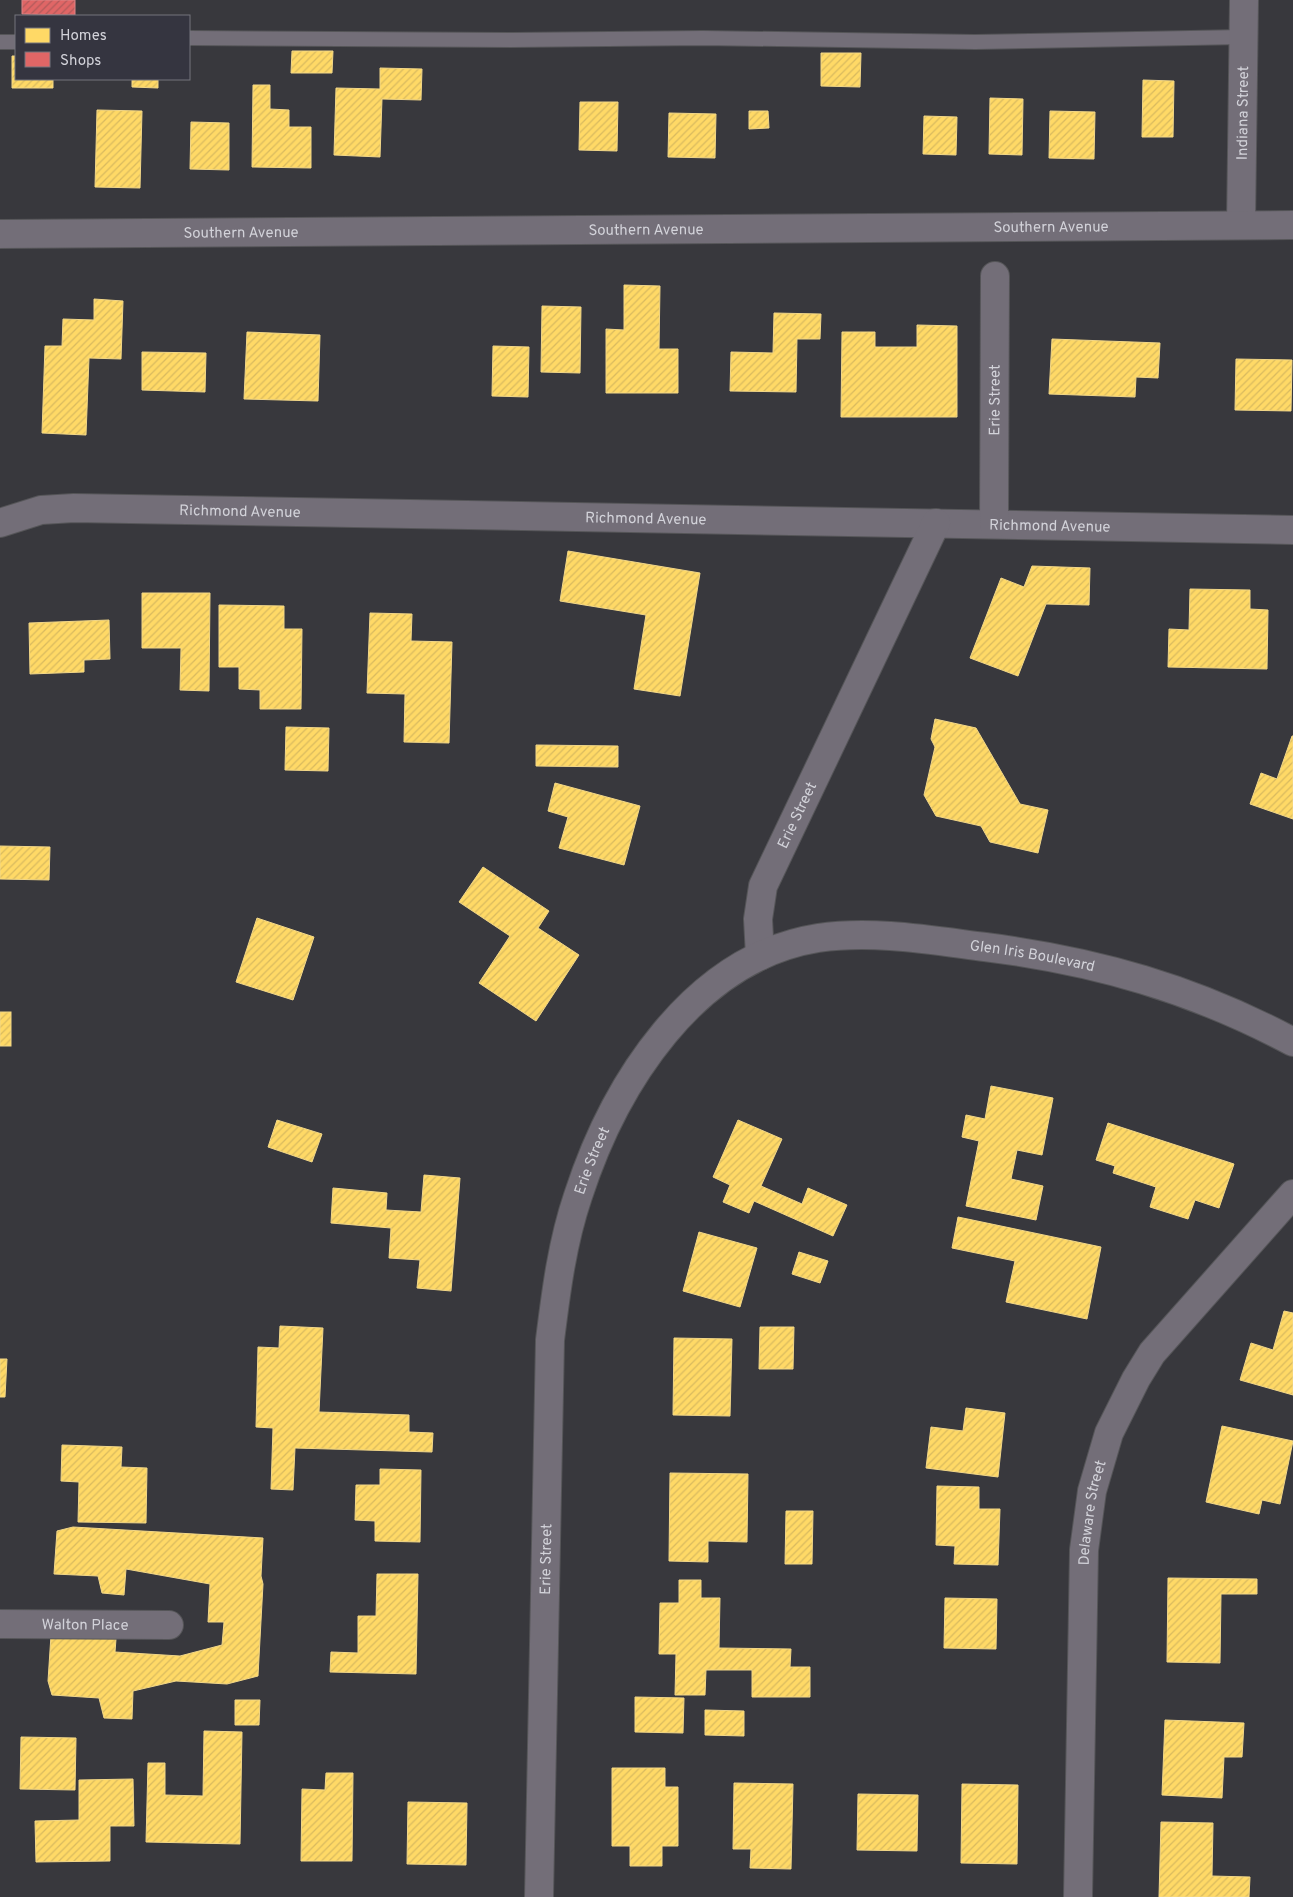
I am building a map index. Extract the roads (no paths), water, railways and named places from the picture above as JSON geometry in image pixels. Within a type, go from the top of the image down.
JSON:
[{"type":"street","name":"Indiana Street","points":[[1241,225],[1244,0]]},
{"type":"street","name":"Southern Avenue","points":[[0,234],[1293,225]]},
{"type":"street","name":"Erie Street","points":[[994,524],[995,276]]},
{"type":"street","name":"Richmond Avenue","points":[[0,523],[41,510],[74,508],[1293,530]]},
{"type":"street","name":"Erie Street","points":[[539,1897],[550,1340],[560,1267],[578,1196],[606,1128],[642,1064],[672,1022],[708,988],[760,956],[758,919],[763,886],[936,523]]},
{"type":"street","name":"Glen Iris Boulevard","points":[[760,956],[818,938],[858,935],[930,940],[1026,952],[1113,970],[1156,982],[1245,1016],[1293,1042]]},
{"type":"street","name":"Delaware Street","points":[[1078,1897],[1084,1550],[1092,1491],[1109,1433],[1136,1378],[1152,1353],[1293,1194]]},
{"type":"street","name":"Walton Place","points":[[0,1624],[169,1625]]},
{"type":"lane","points":[[190,38],[512,40],[703,38],[976,42],[1244,37]]},
{"type":"lane","points":[[0,42],[15,42]]}]
